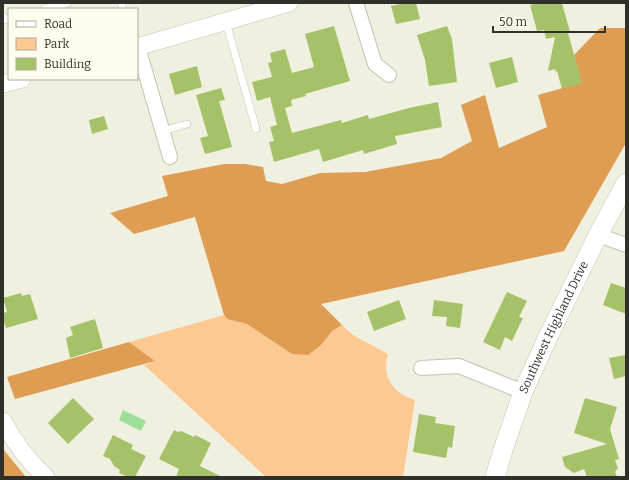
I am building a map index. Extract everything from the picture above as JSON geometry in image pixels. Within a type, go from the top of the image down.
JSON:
[{"type":"main road","name":"Southwest Highland Drive","points":[[495,477],[523,392],[598,234],[626,183]]},
{"type":"street","points":[[138,46],[289,3]]},
{"type":"street","points":[[356,3],[375,64],[389,76]]},
{"type":"street","points":[[138,49],[170,157]]},
{"type":"street","points":[[3,84],[18,80]]},
{"type":"street","points":[[598,234],[626,245]]},
{"type":"street","points":[[421,368],[459,366],[523,392]]},
{"type":"street","points":[[3,421],[11,437],[24,454],[46,477]]},
{"type":"lane","points":[[48,8],[67,3]]},
{"type":"lane","points":[[226,22],[256,129]]},
{"type":"lane","points":[[162,132],[187,124]]},
{"type":"green space","points":[[224,315],[227,319],[247,324],[292,354],[321,345],[332,331],[342,325],[353,335],[388,354],[386,370],[391,383],[401,393],[415,400],[403,477],[266,477],[144,365],[155,361],[129,342]]},
{"type":"shaded area","points":[[600,28],[626,28],[626,143],[564,251],[321,304],[342,325],[332,331],[321,345],[308,355],[292,354],[247,324],[227,319],[224,315],[195,217],[134,234],[110,213],[168,196],[162,176],[224,164],[245,164],[263,167],[266,181],[282,184],[320,173],[365,172],[441,158],[472,141],[461,105],[485,95],[499,148],[547,127],[538,95],[581,83],[574,55]]},
{"type":"shaded area","points":[[129,342],[155,361],[15,399],[7,377]]},
{"type":"shaded area","points":[[123,410],[146,421],[141,431],[119,420]]},
{"type":"shaded area","points":[[3,449],[26,477],[3,477]]},
{"type":"building","points":[[405,3],[416,3],[420,19],[396,24],[391,6]]},
{"type":"building","points":[[538,3],[562,3],[570,32],[568,33],[582,83],[562,89],[557,71],[556,72],[555,69],[548,71],[555,37],[546,39],[544,30],[537,31],[530,5]]},
{"type":"building","points":[[334,26],[350,81],[305,94],[306,96],[291,100],[292,106],[285,108],[292,133],[341,120],[342,123],[368,115],[369,119],[438,102],[442,127],[395,136],[397,144],[364,154],[363,150],[323,162],[319,149],[274,162],[269,142],[274,141],[270,127],[277,125],[270,97],[257,101],[252,82],[272,77],[268,63],[272,62],[270,53],[285,49],[292,73],[314,67],[305,34]]},
{"type":"building","points":[[447,26],[452,39],[457,82],[429,86],[425,60],[417,35]]},
{"type":"building","points":[[512,57],[518,82],[496,88],[489,63]]},
{"type":"building","points":[[197,66],[202,87],[175,95],[169,74]]},
{"type":"building","points":[[221,88],[225,100],[219,101],[232,147],[205,154],[200,138],[208,136],[196,95]]},
{"type":"building","points":[[104,116],[108,129],[92,134],[89,120]]},
{"type":"building","points":[[611,283],[626,288],[626,314],[603,305]]},
{"type":"building","points":[[507,292],[527,301],[519,317],[523,318],[512,341],[505,337],[500,350],[483,342]]},
{"type":"building","points":[[21,293],[22,296],[30,294],[38,319],[6,328],[3,313],[7,312],[3,298]]},
{"type":"building","points":[[399,300],[406,319],[374,331],[367,312]]},
{"type":"building","points":[[434,300],[463,304],[460,328],[446,326],[447,317],[432,316]]},
{"type":"building","points":[[95,319],[103,348],[70,358],[66,338],[73,335],[70,327]]},
{"type":"building","points":[[626,355],[626,376],[614,379],[609,358]]},
{"type":"building","points":[[73,398],[94,419],[68,444],[48,423]]},
{"type":"building","points":[[585,398],[617,407],[610,429],[619,459],[615,460],[618,468],[615,472],[617,477],[587,477],[584,469],[574,473],[565,467],[562,457],[607,444],[574,433]]},
{"type":"building","points":[[419,414],[436,417],[435,423],[455,426],[452,448],[448,447],[446,458],[413,452]]},
{"type":"building","points":[[174,430],[178,432],[181,431],[194,437],[195,435],[211,443],[200,466],[222,477],[176,477],[179,469],[159,459]]},
{"type":"building","points":[[113,435],[133,445],[131,449],[146,456],[135,477],[128,477],[119,473],[120,470],[114,466],[110,459],[103,456]]}]
